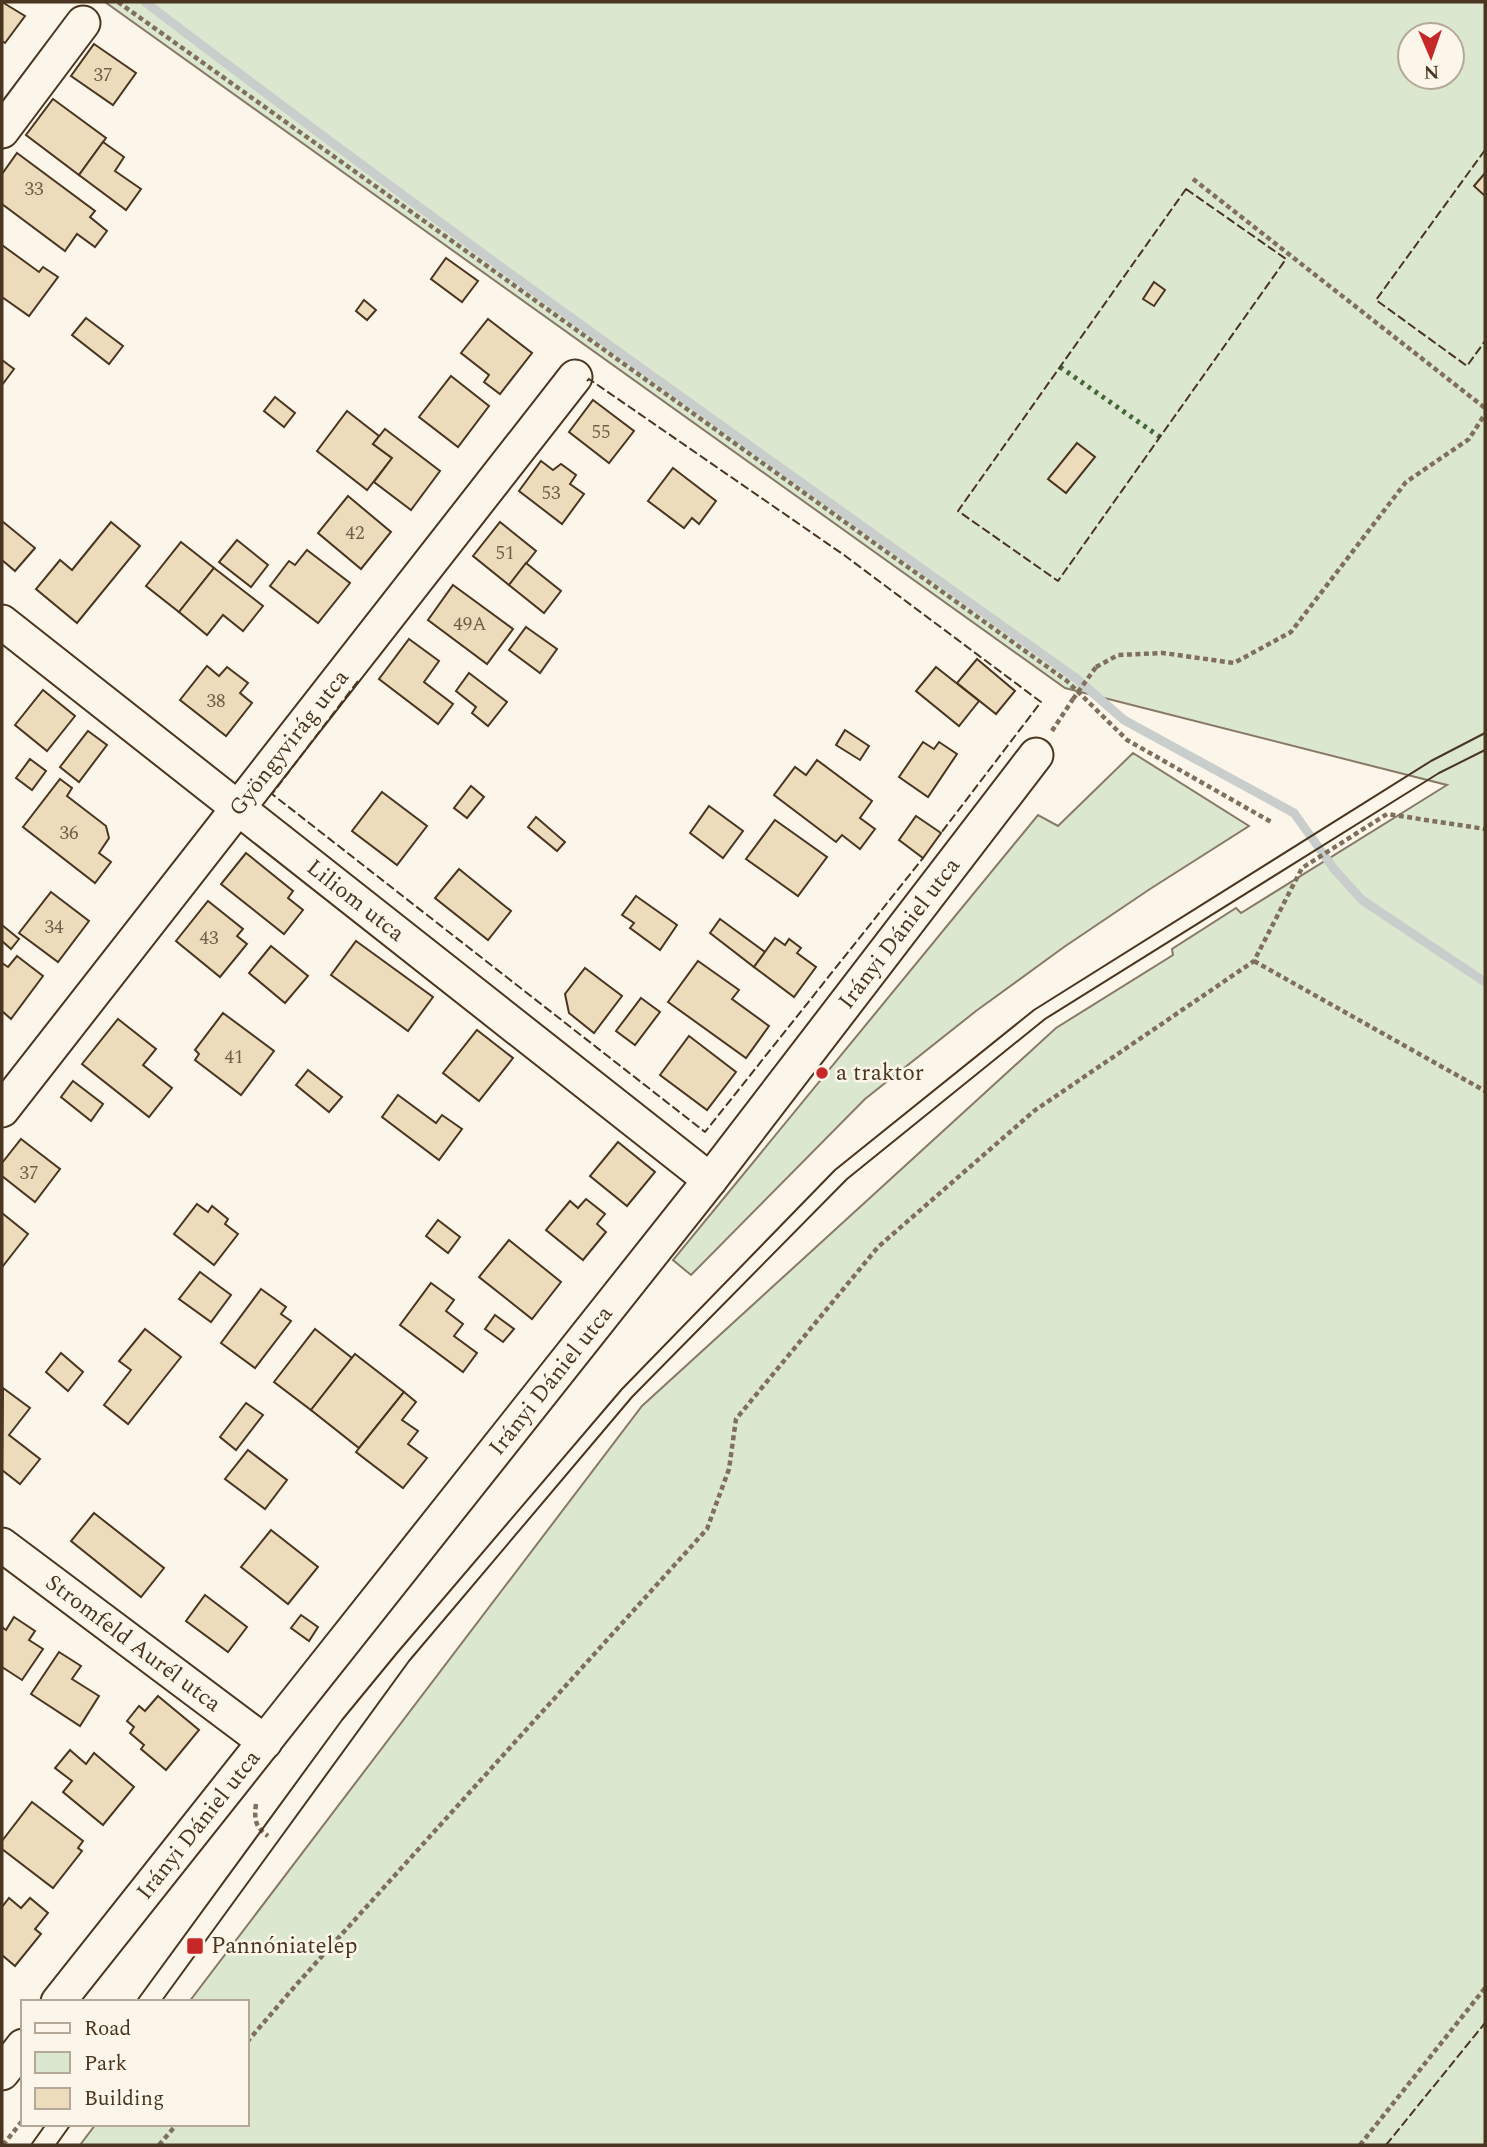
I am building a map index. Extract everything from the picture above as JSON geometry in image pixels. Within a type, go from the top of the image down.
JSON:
[{"type":"street","points":[[2,131],[83,23]]},
{"type":"street","name":"Gyöngyvirág utca","points":[[2,1111],[575,377]]},
{"type":"street","name":"Liliom utca","points":[[2,622],[710,1180]]},
{"type":"street","name":"Irányi Dániel utca","points":[[60,2000],[710,1180],[1036,755]]},
{"type":"street","name":"Stromfeld Aurél utca","points":[[2,1545],[265,1742]]},
{"type":"street","points":[[2,2073],[21,2049]]},
{"type":"path","points":[[118,2],[1067,681],[1127,740],[1273,823]]},
{"type":"path","points":[[1073,699],[1096,667],[1118,655],[1163,653],[1234,663],[1291,632],[1406,482],[1469,439],[1485,411],[1193,179]]},
{"type":"path","points":[[248,2041],[706,1528],[729,1469],[736,1419],[878,1247],[1034,1111],[1254,961],[1303,868],[1313,861],[1387,814],[1485,828]]},
{"type":"path","points":[[1254,961],[1485,1091]]},
{"type":"path","points":[[254,1819],[261,1831],[268,1836]]},
{"type":"path","points":[[1360,2145],[1485,1988]]},
{"type":"path","points":[[3,2145],[21,2122]]},
{"type":"path","points":[[159,2145],[175,2126]]},
{"type":"green space","points":[[105,2],[1485,2],[1485,2145],[80,2145],[94,2126],[248,2126],[248,2000],[191,2000],[642,1406],[1056,1028],[1173,955],[1172,949],[1236,908],[1241,913],[1447,785],[1065,688]]},
{"type":"green space","points":[[1133,753],[1249,826],[1064,947],[976,1011],[865,1099],[691,1275],[673,1260],[1038,815],[1058,826]]},
{"type":"building","points":[[2,2],[25,16],[5,43],[2,41]]},
{"type":"building","points":[[94,44],[136,73],[113,105],[71,76]]},
{"type":"building","points":[[53,99],[106,138],[79,175],[26,135]]},
{"type":"building","points":[[103,142],[124,157],[115,171],[141,189],[126,210],[79,175]]},
{"type":"building","points":[[17,153],[95,211],[90,217],[107,231],[95,247],[77,234],[65,251],[2,204],[2,174]]},
{"type":"building","points":[[1485,173],[1485,196],[1474,186]]},
{"type":"building","points":[[2,245],[39,272],[43,267],[58,277],[29,316],[2,297]]},
{"type":"building","points":[[446,258],[478,281],[462,302],[431,279]]},
{"type":"building","points":[[1154,282],[1165,290],[1154,306],[1143,299]]},
{"type":"building","points":[[364,300],[376,310],[367,320],[356,311]]},
{"type":"building","points":[[86,318],[123,346],[109,364],[72,335]]},
{"type":"building","points":[[488,319],[532,353],[500,394],[484,382],[489,375],[461,353]]},
{"type":"building","points":[[2,360],[14,369],[2,385]]},
{"type":"building","points":[[451,376],[489,406],[458,447],[419,417]]},
{"type":"building","points":[[275,397],[295,413],[284,427],[264,411]]},
{"type":"building","points":[[593,400],[634,431],[609,463],[569,432]]},
{"type":"building","points":[[347,411],[379,436],[373,444],[392,458],[367,490],[317,451]]},
{"type":"building","points":[[385,429],[440,471],[411,510],[374,482],[392,458],[373,444]]},
{"type":"building","points":[[1077,443],[1095,457],[1066,493],[1048,479]]},
{"type":"building","points":[[541,461],[553,470],[561,464],[576,475],[570,484],[584,494],[562,524],[519,491]]},
{"type":"building","points":[[673,468],[716,501],[699,524],[692,518],[684,528],[648,501]]},
{"type":"building","points":[[348,496],[391,532],[361,569],[318,533]]},
{"type":"building","points":[[2,521],[35,548],[15,571],[2,560]]},
{"type":"building","points":[[111,522],[140,546],[77,623],[36,589],[60,560],[72,570]]},
{"type":"building","points":[[500,522],[536,551],[509,585],[473,556]]},
{"type":"building","points":[[237,540],[268,565],[251,587],[219,562]]},
{"type":"building","points":[[181,542],[214,568],[179,612],[146,586]]},
{"type":"building","points":[[307,550],[350,583],[318,623],[270,586],[289,561],[295,565]]},
{"type":"building","points":[[526,563],[561,591],[544,613],[509,585]]},
{"type":"building","points":[[214,568],[263,606],[243,631],[223,615],[207,635],[179,612]]},
{"type":"building","points":[[453,585],[513,629],[487,664],[428,620]]},
{"type":"building","points":[[526,627],[557,649],[540,673],[509,650]]},
{"type":"building","points":[[409,639],[439,661],[424,682],[453,704],[438,724],[379,679]]},
{"type":"building","points":[[977,659],[1015,691],[996,714],[957,683]]},
{"type":"building","points":[[207,666],[219,676],[227,667],[248,683],[240,693],[252,703],[226,736],[180,700]]},
{"type":"building","points":[[936,667],[979,701],[959,726],[916,691]]},
{"type":"building","points":[[469,673],[507,702],[488,726],[472,713],[476,707],[456,691]]},
{"type":"building","points":[[43,690],[75,716],[47,751],[15,725]]},
{"type":"building","points":[[845,730],[869,746],[860,760],[836,745]]},
{"type":"building","points":[[88,731],[107,745],[79,782],[60,767]]},
{"type":"building","points":[[923,742],[934,749],[939,742],[957,754],[928,797],[899,777]]},
{"type":"building","points":[[30,759],[46,771],[32,790],[16,778]]},
{"type":"building","points":[[817,760],[872,801],[860,818],[875,829],[860,849],[842,835],[836,842],[774,795],[795,767],[806,775]]},
{"type":"building","points":[[60,779],[72,788],[67,796],[106,826],[109,838],[99,853],[111,862],[95,883],[23,827]]},
{"type":"building","points":[[471,786],[484,797],[467,818],[454,808]]},
{"type":"building","points":[[382,792],[427,826],[397,865],[352,831]]},
{"type":"building","points":[[709,806],[743,831],[723,858],[690,833]]},
{"type":"building","points":[[916,816],[941,833],[923,858],[899,840]]},
{"type":"building","points":[[536,817],[565,842],[557,851],[528,827]]},
{"type":"building","points":[[775,820],[827,857],[798,896],[746,859]]},
{"type":"building","points":[[246,853],[293,891],[288,898],[303,910],[284,934],[221,884]]},
{"type":"building","points":[[459,869],[511,911],[488,940],[435,898]]},
{"type":"building","points":[[51,892],[89,921],[58,962],[19,933]]},
{"type":"building","points":[[636,896],[677,925],[660,950],[630,928],[634,923],[622,915]]},
{"type":"building","points":[[208,901],[243,929],[237,936],[247,944],[220,977],[176,941]]},
{"type":"building","points":[[720,919],[765,952],[754,967],[710,933]]},
{"type":"building","points":[[2,925],[19,939],[11,949],[2,941]]},
{"type":"building","points":[[775,938],[785,945],[789,939],[801,948],[797,953],[816,967],[794,997],[754,967]]},
{"type":"building","points":[[356,941],[433,997],[408,1031],[331,975]]},
{"type":"building","points":[[271,946],[308,976],[285,1003],[249,973]]},
{"type":"building","points":[[17,956],[43,976],[11,1019],[2,1011],[2,963],[8,967]]},
{"type":"building","points":[[698,961],[739,990],[732,999],[769,1026],[746,1058],[668,1002]]},
{"type":"building","points":[[585,968],[622,996],[594,1033],[569,1013],[565,994]]},
{"type":"building","points":[[641,998],[660,1012],[635,1045],[616,1031]]},
{"type":"building","points":[[223,1013],[274,1051],[241,1095],[195,1060],[199,1054],[195,1050]]},
{"type":"building","points":[[118,1019],[156,1049],[143,1065],[172,1088],[149,1117],[82,1064]]},
{"type":"building","points":[[477,1030],[513,1058],[479,1101],[443,1073]]},
{"type":"building","points":[[689,1036],[736,1072],[707,1110],[660,1075]]},
{"type":"building","points":[[308,1070],[342,1097],[329,1112],[296,1085]]},
{"type":"building","points":[[73,1081],[103,1104],[91,1121],[61,1097]]},
{"type":"building","points":[[398,1095],[436,1123],[442,1115],[462,1129],[439,1160],[382,1117]]},
{"type":"building","points":[[21,1139],[60,1169],[35,1202],[2,1176],[2,1163]]},
{"type":"building","points":[[618,1142],[655,1172],[627,1206],[590,1176]]},
{"type":"building","points":[[586,1199],[605,1214],[597,1224],[606,1232],[583,1260],[546,1230],[570,1201],[578,1208]]},
{"type":"building","points":[[197,1204],[208,1212],[212,1206],[228,1219],[225,1224],[238,1234],[214,1265],[174,1234]]},
{"type":"building","points":[[2,1213],[28,1234],[3,1266],[2,1265]]},
{"type":"building","points":[[438,1220],[460,1237],[448,1253],[426,1236]]},
{"type":"building","points":[[509,1240],[561,1282],[532,1319],[479,1277]]},
{"type":"building","points":[[200,1272],[231,1295],[211,1322],[179,1299]]},
{"type":"building","points":[[431,1283],[454,1300],[446,1311],[463,1324],[454,1336],[477,1353],[463,1372],[400,1325]]},
{"type":"building","points":[[261,1289],[286,1307],[281,1314],[291,1321],[255,1368],[221,1343]]},
{"type":"building","points":[[495,1315],[514,1329],[503,1342],[485,1329]]},
{"type":"building","points":[[145,1329],[181,1357],[128,1424],[104,1405],[131,1370],[119,1361]]},
{"type":"building","points":[[315,1329],[352,1358],[311,1410],[274,1382]]},
{"type":"building","points":[[61,1353],[83,1372],[68,1391],[46,1372]]},
{"type":"building","points":[[355,1354],[404,1392],[359,1448],[311,1410]]},
{"type":"building","points":[[3,1388],[30,1408],[9,1435],[40,1459],[20,1484],[2,1470]]},
{"type":"building","points":[[404,1392],[416,1402],[402,1420],[418,1431],[408,1444],[427,1458],[403,1488],[356,1452]]},
{"type":"building","points":[[246,1403],[263,1415],[236,1450],[220,1437]]},
{"type":"building","points":[[248,1450],[287,1480],[265,1509],[225,1479]]},
{"type":"building","points":[[94,1513],[164,1568],[141,1597],[71,1541]]},
{"type":"building","points":[[271,1530],[318,1567],[288,1604],[241,1567]]},
{"type":"building","points":[[205,1595],[247,1627],[228,1652],[186,1621]]},
{"type":"building","points":[[301,1615],[318,1627],[309,1641],[291,1628]]},
{"type":"building","points":[[14,1617],[35,1631],[29,1640],[43,1649],[22,1680],[2,1667],[2,1627],[6,1630]]},
{"type":"building","points":[[59,1652],[81,1666],[72,1679],[99,1696],[80,1726],[31,1694]]},
{"type":"building","points":[[158,1696],[199,1730],[166,1770],[141,1749],[144,1745],[130,1733],[134,1727],[127,1721],[139,1706],[145,1711]]},
{"type":"building","points":[[70,1750],[86,1764],[94,1753],[134,1787],[103,1825],[63,1792],[72,1781],[55,1768]]},
{"type":"building","points":[[32,1802],[83,1841],[78,1848],[82,1851],[53,1888],[2,1849],[2,1841]]},
{"type":"building","points":[[9,1898],[21,1908],[30,1898],[48,1913],[35,1929],[41,1934],[15,1966],[2,1955],[2,1907]]},
{"type":"waterway","points":[[145,2],[491,260],[1077,679],[1124,720],[1294,813],[1334,869],[1362,900],[1485,982]]},
{"type":"tram line","points":[[137,2000],[342,1720],[397,1653],[622,1389],[835,1170],[1034,1010],[1431,761],[1485,733]]},
{"type":"tram line","points":[[162,2000],[409,1661],[632,1397],[847,1179],[1045,1019],[1439,773],[1485,750]]},
{"type":"tram line","points":[[31,2145],[45,2126]]},
{"type":"tram line","points":[[56,2145],[70,2126]]},
{"type":"hedge","points":[[1060,367],[1160,437]]},
{"type":"fence","points":[[1485,150],[1376,300],[1467,366],[1485,341]]},
{"type":"fence","points":[[1186,189],[1286,259],[1058,581],[958,511],[1186,189]]},
{"type":"fence","points":[[587,381],[589,379],[844,555],[1041,702],[941,833]]},
{"type":"fence","points":[[358,681],[272,794],[705,1132],[923,858]]},
{"type":"fence","points":[[1386,2145],[1485,2023]]},
{"type":"place","name":"a traktor","points":[[822,1073]]},
{"type":"place","name":"Pannóniatelep","points":[[195,1946]]}]
